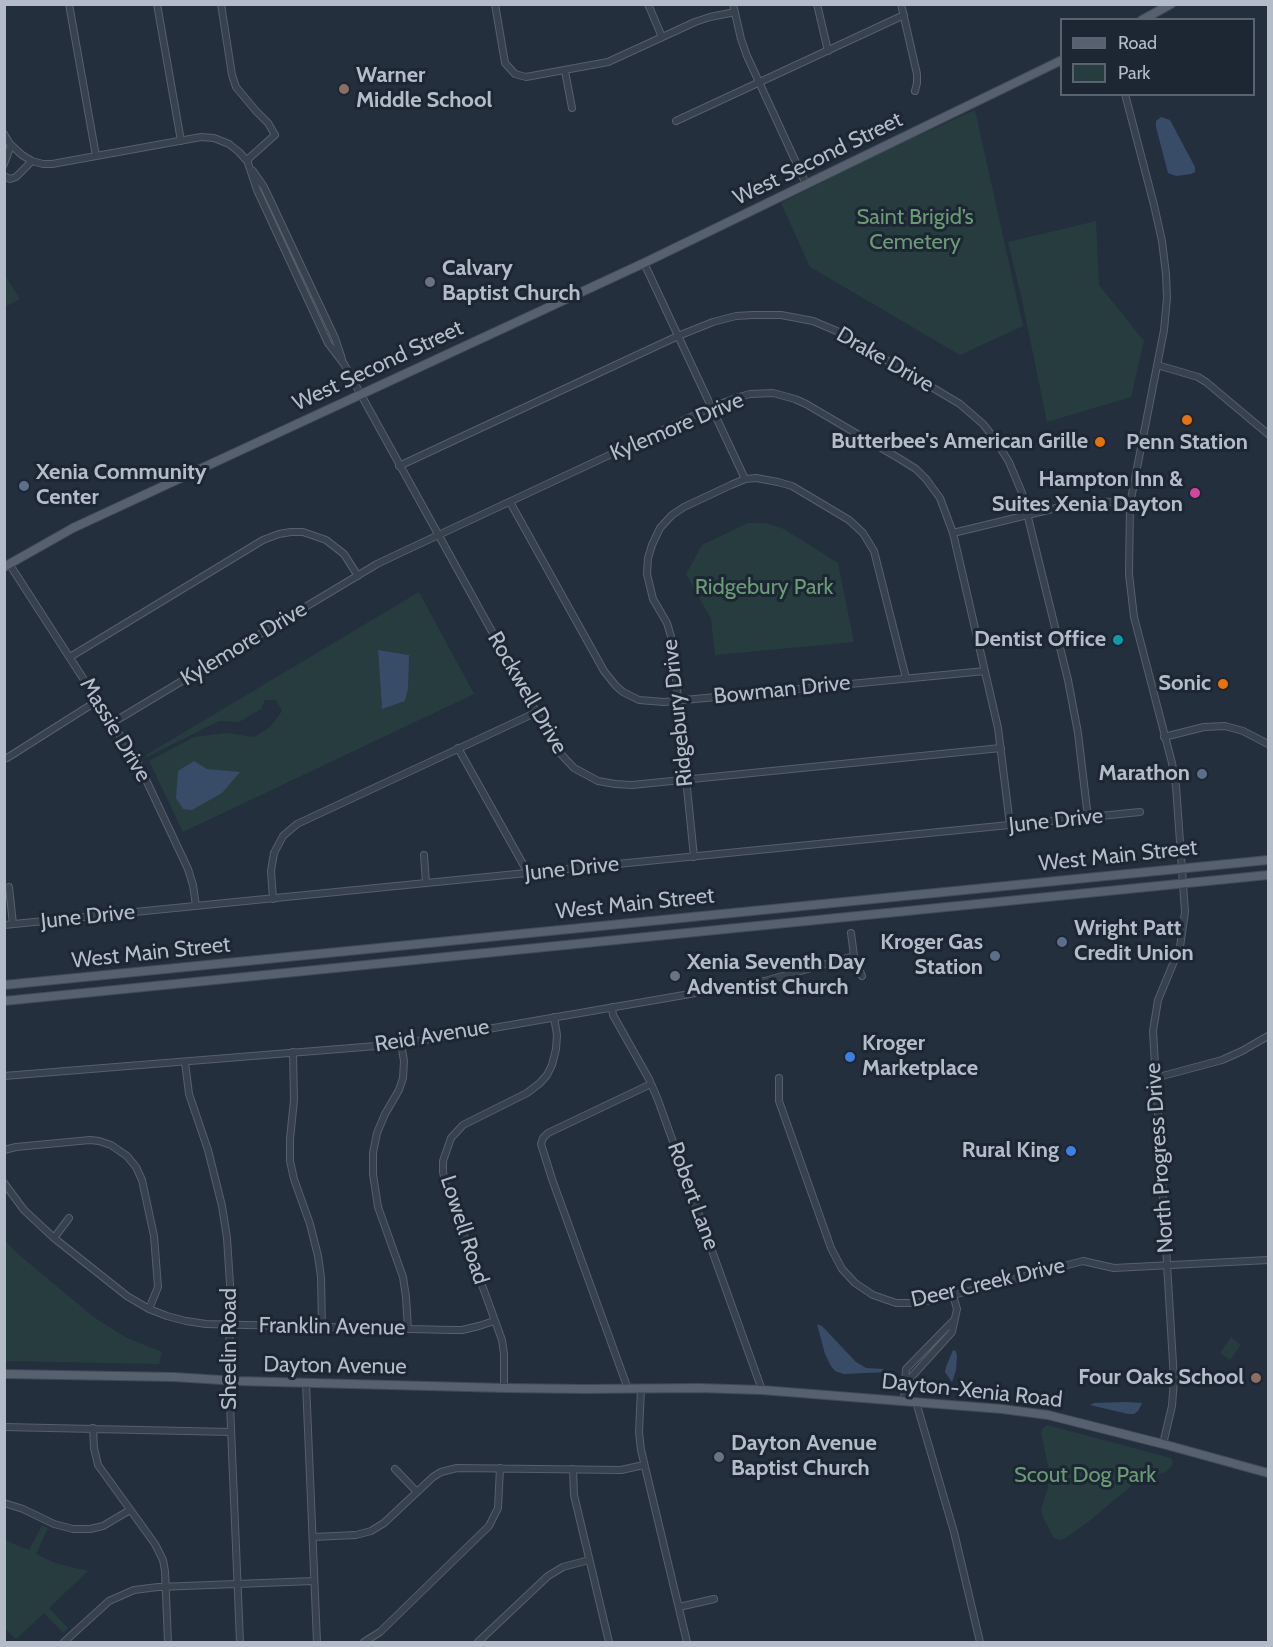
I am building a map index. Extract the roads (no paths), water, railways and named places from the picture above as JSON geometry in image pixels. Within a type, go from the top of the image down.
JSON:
[{"type":"main road","points":[[1146,18],[1171,4]]},
{"type":"main road","name":"West Second Street","points":[[7,566],[73,528],[644,263],[1060,61]]},
{"type":"main road","name":"West Main Street","points":[[4,1000],[1183,876],[1269,860]]},
{"type":"main road","name":"West Main Street","points":[[4,985],[1183,876],[1269,875]]},
{"type":"main road","name":"Dayton Avenue","points":[[4,1374],[504,1388],[665,1389]]},
{"type":"main road","name":"Dayton-Xenia Road","points":[[665,1389],[762,1390],[1048,1415],[1269,1473]]},
{"type":"street","points":[[69,4],[96,156]]},
{"type":"street","points":[[4,134],[11,145],[22,155],[32,161],[52,164],[181,141],[157,4]]},
{"type":"street","points":[[221,4],[232,75],[236,87],[268,123],[275,135],[247,160]]},
{"type":"street","points":[[495,4],[506,63],[512,72],[526,77],[608,62],[695,22],[734,8],[743,46],[806,184]]},
{"type":"street","points":[[648,4],[662,37]]},
{"type":"street","points":[[817,4],[828,51]]},
{"type":"street","points":[[902,4],[917,74],[915,91]]},
{"type":"street","points":[[676,121],[904,15]]},
{"type":"street","points":[[565,71],[572,108]]},
{"type":"street","name":"North Progress Drive","points":[[1126,96],[1156,211],[1166,274],[1165,319],[1130,504],[1128,561],[1132,600],[1176,786],[1185,912],[1182,938],[1176,958],[1154,1015],[1155,1078],[1174,1380],[1172,1406],[1163,1444]]},
{"type":"street","name":"Rockwell Drive","points":[[181,141],[206,137],[220,140],[229,144],[247,160],[268,196],[360,395],[562,756],[574,768],[590,778],[605,783],[624,785],[1001,748]]},
{"type":"street","points":[[4,164],[11,145]]},
{"type":"street","points":[[4,176],[10,179],[16,177],[32,161]]},
{"type":"street","points":[[644,263],[745,479]]},
{"type":"street","name":"Drake Drive","points":[[399,466],[678,336],[713,322],[736,316],[781,315],[797,317],[839,332],[960,404],[994,438],[1010,462],[1021,487],[1068,680],[1078,733],[1088,818]]},
{"type":"street","points":[[1157,365],[1198,377],[1269,434]]},
{"type":"street","name":"Kylemore Drive","points":[[112,723],[377,564],[711,407],[739,397],[762,393],[784,395],[806,404],[900,459],[920,473],[940,498],[953,533],[985,671],[1001,748],[1010,825]]},
{"type":"street","name":"Ridgebury Drive","points":[[694,857],[672,640],[667,623],[653,598],[647,566],[650,549],[660,528],[667,520],[679,510],[745,479],[756,478],[792,486],[849,520],[863,533],[877,558],[906,678]]},
{"type":"street","name":"Bowman Drive","points":[[510,502],[610,680],[623,692],[639,699],[656,702],[678,701],[985,671]]},
{"type":"street","points":[[953,533],[1088,502],[1130,504]]},
{"type":"street","points":[[70,657],[263,540],[279,534],[303,532],[326,540],[344,554],[358,576]]},
{"type":"street","name":"Massie Drive","points":[[7,566],[70,657],[139,765],[188,869],[196,906]]},
{"type":"street","points":[[7,759],[97,701]]},
{"type":"street","points":[[273,899],[271,871],[274,853],[289,830],[303,821],[537,712]]},
{"type":"street","points":[[1164,737],[1204,727],[1225,726],[1244,731],[1269,744]]},
{"type":"street","points":[[458,748],[528,873]]},
{"type":"street","name":"June Drive","points":[[4,925],[1140,812]]},
{"type":"street","points":[[424,855],[426,883]]},
{"type":"street","points":[[9,886],[13,924]]},
{"type":"street","points":[[851,933],[854,956],[862,976]]},
{"type":"street","name":"Reid Avenue","points":[[4,1076],[401,1044],[765,981],[854,956]]},
{"type":"street","name":"Robert Lane","points":[[612,1007],[613,1015],[650,1082],[762,1390]]},
{"type":"street","name":"Lowell Road","points":[[504,1388],[502,1340],[446,1186],[443,1161],[448,1143],[463,1125],[527,1093],[540,1083],[552,1065],[556,1049],[557,1035],[554,1017]]},
{"type":"street","points":[[1155,1078],[1222,1060],[1269,1038]]},
{"type":"street","points":[[401,1044],[404,1062],[403,1078],[377,1133],[373,1153],[373,1174],[378,1207],[403,1277],[408,1329]]},
{"type":"street","points":[[293,1053],[294,1100],[290,1161],[318,1256],[322,1327]]},
{"type":"street","name":"Sheelin Road","points":[[184,1062],[189,1094],[208,1150],[218,1190],[224,1222],[230,1284],[229,1381],[240,1642]]},
{"type":"street","name":"Deer Creek Drive","points":[[779,1078],[779,1101],[831,1248],[843,1269],[855,1283],[873,1295],[896,1303],[917,1303],[1083,1261],[1114,1268],[1269,1260]]},
{"type":"street","points":[[628,1389],[541,1144],[543,1138],[549,1133],[650,1082]]},
{"type":"street","points":[[4,1150],[90,1140],[107,1143],[128,1156],[142,1180],[154,1236],[159,1287],[149,1309]]},
{"type":"street","name":"Franklin Avenue","points":[[4,1183],[24,1210],[54,1238],[120,1291],[149,1309],[186,1322],[462,1330],[494,1321]]},
{"type":"street","points":[[54,1238],[69,1218]]},
{"type":"street","points":[[904,1401],[906,1384],[952,1332],[957,1308],[953,1295]]},
{"type":"street","points":[[306,1383],[317,1642]]},
{"type":"street","points":[[641,1389],[640,1439],[644,1465],[687,1642]]},
{"type":"street","points":[[916,1402],[954,1532],[980,1642]]},
{"type":"street","points":[[4,1427],[231,1432]]},
{"type":"street","points":[[93,1428],[98,1465],[160,1553],[165,1568],[168,1642]]},
{"type":"street","points":[[313,1537],[356,1535],[371,1531],[384,1523],[434,1477],[450,1469],[464,1467],[621,1470],[644,1465]]},
{"type":"street","points":[[364,1642],[380,1632],[489,1526],[498,1508],[500,1468]]},
{"type":"street","points":[[395,1469],[417,1492]]},
{"type":"street","points":[[573,1469],[574,1495],[609,1642]]},
{"type":"street","points":[[4,1503],[23,1509],[54,1524],[73,1529],[103,1526],[130,1510]]},
{"type":"street","points":[[478,1642],[548,1576],[564,1567],[589,1560]]},
{"type":"street","points":[[64,1642],[115,1597],[134,1590],[314,1581]]},
{"type":"street","points":[[679,1608],[714,1599]]},
{"type":"water","points":[[1161,117],[1170,120],[1195,167],[1195,172],[1176,176],[1168,173],[1156,127],[1156,121]]},
{"type":"water","points":[[378,650],[409,655],[408,688],[405,701],[382,709]]},
{"type":"water","points":[[194,761],[207,769],[240,772],[222,793],[192,810],[183,809],[176,798],[178,771]]},
{"type":"water","points":[[817,1324],[822,1326],[856,1362],[866,1368],[883,1369],[887,1372],[844,1374],[835,1371],[825,1354]]},
{"type":"water","points":[[953,1350],[956,1351],[957,1357],[952,1382],[945,1372]]},
{"type":"water","points":[[1094,1403],[1142,1403],[1134,1414],[1090,1405]]},
{"type":"place","name":"Warner Middle School","points":[[344,89]]},
{"type":"place","name":"Calvary Baptist Church","points":[[430,282]]},
{"type":"place","name":"Penn Station","points":[[1187,420]]},
{"type":"place","name":"Butterbee's American Grille","points":[[1100,442]]},
{"type":"place","name":"Xenia Community Center","points":[[24,486]]},
{"type":"place","name":"Hampton Inn & Suites Xenia Dayton","points":[[1195,493]]},
{"type":"place","name":"Dentist Office","points":[[1118,640]]},
{"type":"place","name":"Sonic","points":[[1223,684]]},
{"type":"place","name":"Marathon","points":[[1202,774]]},
{"type":"place","name":"Wright Patt Credit Union","points":[[1062,942]]},
{"type":"place","name":"Kroger Gas Station","points":[[995,956]]},
{"type":"place","name":"Xenia Seventh Day Adventist Church","points":[[675,976]]},
{"type":"place","name":"Kroger Marketplace","points":[[850,1057]]},
{"type":"place","name":"Rural King","points":[[1071,1151]]},
{"type":"place","name":"Four Oaks School","points":[[1256,1378]]},
{"type":"place","name":"Dayton Avenue Baptist Church","points":[[719,1457]]},
{"type":"park label","name":"Saint Brigid’s Cemetery","points":[[915,230]]},
{"type":"park label","name":"Ridgebury Park","points":[[764,588]]},
{"type":"park label","name":"Scout Dog Park","points":[[1085,1476]]}]
